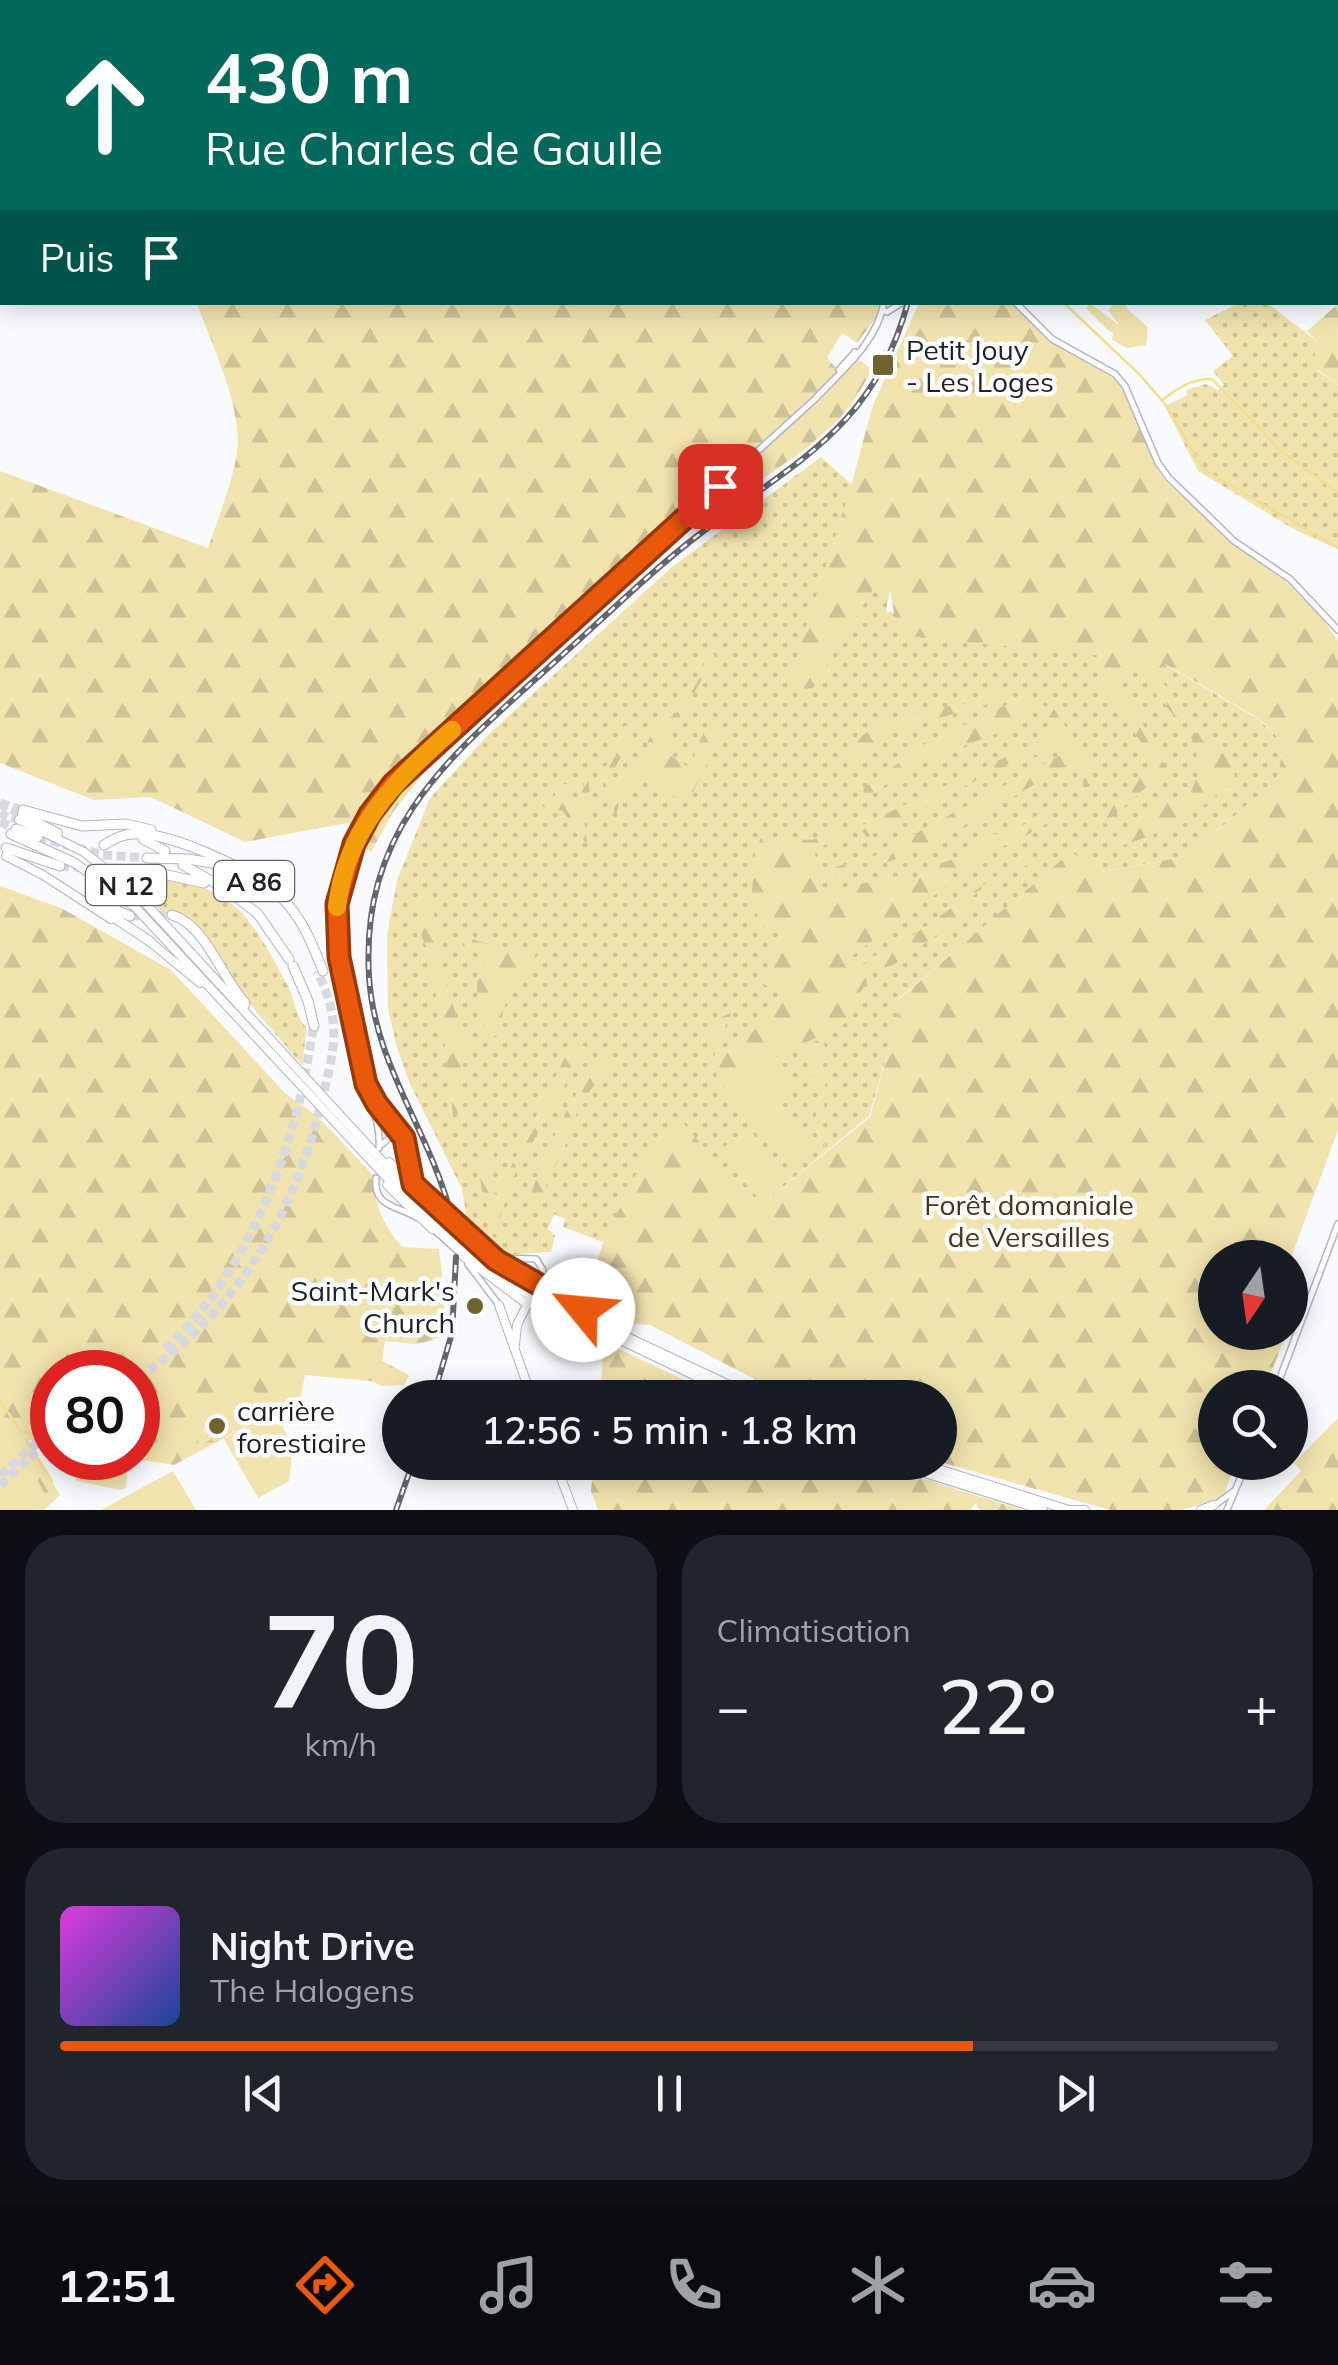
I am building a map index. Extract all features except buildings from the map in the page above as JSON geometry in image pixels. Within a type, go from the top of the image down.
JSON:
[{"type":"highway","points":[[18,821],[38,836]]},
{"type":"highway","points":[[18,821],[137,826],[208,855]]},
{"type":"highway","name":"N 12","points":[[18,821],[75,863]]},
{"type":"highway","points":[[166,850],[133,838],[106,847],[125,834],[141,834],[208,855]]},
{"type":"highway","points":[[6,852],[60,868]]},
{"type":"highway","name":"A 86","points":[[146,858],[209,862],[254,881],[273,895],[296,923],[320,971],[306,931],[283,899],[247,872],[208,855]]},
{"type":"highway","points":[[184,865],[246,904]]},
{"type":"highway","name":"A 86","points":[[163,874],[197,880],[246,904],[271,929],[291,963],[314,1026]]},
{"type":"highway","points":[[130,916],[111,908],[95,891],[109,914],[152,942]]},
{"type":"highway","points":[[172,915],[196,929],[228,983],[245,1003],[243,1008]]},
{"type":"main road","points":[[1019,305],[1052,339],[1114,374],[1125,386],[1158,463],[1169,478],[1234,540],[1290,579],[1338,630]]},
{"type":"main road","points":[[374,1148],[378,1129],[339,957],[337,904],[346,862],[370,814],[403,774],[801,412],[863,346],[883,310]]},
{"type":"main road","name":"N 12","points":[[18,821],[62,834],[64,840],[107,868],[136,894],[444,1222],[503,1273],[719,1380]]},
{"type":"main road","points":[[6,852],[152,942],[212,990]]},
{"type":"main road","name":"N 12","points":[[75,863],[125,898],[388,1179],[482,1264],[535,1299],[703,1380]]},
{"type":"main road","points":[[366,1084],[402,1133],[413,1184]]},
{"type":"main road","points":[[304,1087],[306,1094],[385,1182],[462,1256],[523,1301],[633,1346]]},
{"type":"main road","points":[[374,1148],[392,1136],[400,1137],[407,1146]]},
{"type":"main road","points":[[374,1148],[508,1269],[583,1310],[590,1319]]},
{"type":"main road","points":[[376,1178],[375,1189],[386,1206],[409,1212],[432,1229]]},
{"type":"main road","points":[[1283,1370],[1338,1224]]},
{"type":"main road","points":[[481,1246],[501,1259],[536,1259],[543,1270],[540,1285]]},
{"type":"main road","points":[[462,1256],[512,1326],[525,1380]]},
{"type":"main road","points":[[500,1306],[510,1315],[525,1309],[512,1326]]},
{"type":"main road","points":[[957,1475],[1069,1510],[1085,1510]]},
{"type":"main road","points":[[563,1480],[574,1510]]},
{"type":"main road","points":[[947,1480],[1042,1510]]},
{"type":"main road","points":[[1218,1504],[1231,1509],[1241,1480]]},
{"type":"main road","points":[[1201,1510],[1218,1504],[1237,1489]]},
{"type":"green space","points":[[198,305],[880,305],[857,343],[842,333],[827,358],[837,369],[850,353],[870,368],[889,342],[840,418],[807,448],[689,530],[435,759],[393,812],[371,852],[359,845],[356,826],[347,823],[245,842],[151,797],[94,800],[0,763],[0,471],[208,548],[230,481],[238,441],[226,380]]},
{"type":"green space","name":"Forêt domaniale de Versailles","points":[[918,305],[1014,305],[1048,340],[1115,379],[1131,403],[1158,471],[1168,483],[1230,541],[1284,580],[1321,616],[1338,641],[1338,1130],[1297,1240],[1198,1240],[1198,1350],[1280,1350],[1272,1370],[1198,1370],[1198,1480],[1229,1480],[1223,1498],[1181,1510],[1110,1510],[957,1467],[957,1380],[756,1380],[650,1325],[628,1323],[583,1306],[603,1243],[650,1145],[681,1120],[755,1210],[870,1117],[901,1004],[898,1000],[1071,852],[1101,872],[1188,856],[1277,779],[1284,743],[1258,718],[1165,664],[1158,677],[1181,704],[1176,718],[1138,672],[1117,676],[1167,769],[1103,825],[1122,789],[1157,766],[1099,680],[1104,656],[898,635],[890,590],[875,586],[813,688],[789,690],[873,405]]},
{"type":"green space","points":[[1093,305],[1120,326],[1108,310],[1113,305],[1126,305],[1148,327],[1146,345],[1127,348],[1112,340],[1113,332],[1086,308]]},
{"type":"green space","points":[[1235,305],[1270,305],[1318,342],[1318,371],[1338,385],[1338,549],[1297,531],[1198,471],[1165,406],[1187,395],[1186,390],[1206,384],[1218,390],[1224,385],[1213,371],[1233,356],[1205,320]]},
{"type":"green space","points":[[1338,305],[1338,385],[1312,365],[1318,342],[1307,331]]},
{"type":"green space","points":[[821,457],[852,485],[841,633],[875,585],[890,589],[886,611],[1140,650],[1258,719],[1284,743],[1277,779],[1188,856],[1100,872],[1072,853],[898,999],[902,1003],[869,1116],[755,1210],[611,1230],[603,1242],[563,1227],[565,1219],[554,1214],[548,1229],[555,1236],[551,1252],[503,1255],[481,1244],[469,1232],[462,1189],[410,1084],[397,1048],[388,1009],[387,935],[397,880],[430,798],[491,732],[673,566]]},
{"type":"green space","points":[[711,651],[715,656],[667,741],[671,756],[690,768],[696,764],[694,753],[712,715],[727,730],[693,792],[678,798],[666,792],[660,780],[642,776],[621,796],[615,820],[605,774],[599,774],[597,769],[606,766],[624,726],[632,724],[629,744],[609,777],[612,784],[647,752],[650,736],[679,710]]},
{"type":"green space","points":[[999,692],[1054,709],[1085,756],[1096,782],[1094,786],[1086,787],[1072,765],[1066,766],[931,845],[875,867],[870,858],[1061,755],[1063,750],[1058,749],[1014,761],[867,837],[858,827],[1048,737],[1049,720],[1041,713],[1022,711],[1013,727],[932,758],[865,797],[863,789],[926,743],[1010,703],[1009,698],[901,729],[883,739],[858,767],[848,768],[847,760],[859,740],[897,719],[977,702],[984,694]]},
{"type":"green space","points":[[1205,729],[1231,755],[1235,778],[1180,822],[1115,848],[1111,839],[1144,820],[1163,801],[1190,794],[1201,768],[1191,737]]},
{"type":"green space","points":[[587,770],[587,843],[563,811],[546,808],[539,798],[544,794],[555,796],[556,788],[563,784],[573,785],[567,794],[577,798],[584,788],[583,774]]},
{"type":"green space","points":[[1048,811],[1051,821],[1010,845],[995,847],[979,862],[950,875],[948,885],[844,962],[852,968],[871,962],[1003,871],[1036,856],[1031,863],[978,891],[968,902],[968,914],[893,965],[875,969],[858,996],[852,1020],[805,1043],[836,1031],[823,1040],[825,1046],[820,1053],[826,1075],[826,1148],[810,1125],[818,1111],[819,1096],[808,1066],[811,1060],[800,1046],[794,1044],[746,1078],[738,1071],[722,1081],[716,1075],[717,1061],[712,1074],[706,1067],[715,1054],[712,1029],[721,1017],[731,1013],[719,1041],[725,1049],[737,1050],[742,1035],[746,1038],[781,1003],[777,992],[760,982],[776,984],[766,962],[773,962],[771,957],[797,924],[792,923],[785,933],[771,928],[767,941],[766,927],[759,924],[763,914],[758,910],[746,930],[755,854],[761,837],[812,840],[836,829],[842,839],[819,847],[815,853],[817,866],[825,874],[843,865],[863,866],[822,882],[826,892],[906,874],[917,885],[920,872],[977,848],[990,833],[1013,838],[1013,831]]},
{"type":"green space","points":[[126,874],[210,891],[243,914],[271,956],[307,1028],[302,1065],[231,982],[198,927],[184,916],[163,913]]},
{"type":"green space","points":[[0,886],[61,908],[171,970],[286,1094],[318,1117],[375,1177],[381,1215],[402,1247],[439,1249],[445,1299],[442,1337],[418,1344],[385,1341],[382,1361],[409,1375],[406,1380],[382,1380],[382,1386],[371,1381],[305,1375],[300,1401],[174,1465],[160,1463],[160,1350],[30,1350],[30,1480],[51,1480],[60,1495],[44,1510],[36,1510],[48,1503],[0,1445]]},
{"type":"green space","points":[[431,892],[447,987],[469,1040],[461,1074],[459,1112],[453,1116],[442,1021],[430,969],[433,959],[422,938],[419,896]]},
{"type":"green space","points":[[461,936],[503,952],[520,948],[537,952],[503,1009],[501,1035],[486,1037],[483,1026],[487,1016],[477,994],[477,971],[467,960],[472,955],[484,965],[482,955],[474,947],[466,950]]},
{"type":"green space","points":[[573,1041],[586,1047],[513,1177],[499,1221],[510,1236],[498,1237],[489,1230],[493,1217],[482,1188],[482,1156],[494,1154],[493,1193],[497,1195]]},
{"type":"green space","points":[[618,1041],[606,1070],[579,1105],[570,1136],[528,1223],[533,1189],[564,1117],[595,1063]]},
{"type":"green space","points":[[771,1057],[793,1083],[777,1098],[819,1149],[792,1171],[722,1084],[737,1071],[745,1079]]},
{"type":"green space","points":[[748,1128],[786,1174],[757,1197],[719,1151]]},
{"type":"green space","points":[[604,1342],[684,1380],[601,1380]]},
{"type":"green space","points":[[251,1385],[265,1413],[200,1445],[186,1417]]},
{"type":"green space","points":[[294,1401],[298,1404],[296,1416],[290,1417],[283,1427],[288,1437],[294,1437],[289,1481],[258,1498],[224,1439]]},
{"type":"green space","points":[[1338,1418],[1338,1510],[1264,1510],[1292,1480],[1308,1480],[1308,1449]]},
{"type":"green space","points":[[0,1434],[16,1437],[30,1465],[30,1480],[38,1480],[49,1503],[36,1510],[0,1510]]},
{"type":"green space","points":[[173,1471],[196,1510],[101,1510],[160,1480]]},
{"type":"green space","points":[[127,1480],[126,1488],[121,1490],[77,1481]]},
{"type":"green space","points":[[592,1480],[928,1480],[1023,1510],[980,1510],[975,1503],[971,1510],[598,1510],[591,1491]]},
{"type":"waterway","points":[[1066,305],[1165,404],[1204,470],[1338,548]]},
{"type":"waterway","points":[[1162,400],[1191,382],[1212,379],[1280,450],[1338,493]]},
{"type":"waterway","points":[[0,1401],[21,1431],[30,1434]]},
{"type":"waterway","points":[[26,1439],[52,1481]]},
{"type":"tunnel","points":[[0,803],[23,810]]},
{"type":"tunnel","points":[[0,805],[22,814]]},
{"type":"tunnel","points":[[0,814],[19,820]]},
{"type":"tunnel","points":[[0,822],[16,829]]},
{"type":"tunnel","points":[[38,837],[103,855],[147,858]]},
{"type":"tunnel","points":[[60,866],[163,874]]},
{"type":"tunnel","points":[[130,916],[172,915]]},
{"type":"tunnel","points":[[160,1361],[232,1292],[256,1259],[294,1186],[321,1104],[334,1037],[330,1007],[317,971]]},
{"type":"tunnel","points":[[165,1349],[226,1277],[257,1221],[295,1119],[314,1026]]},
{"type":"tunnel","points":[[0,1475],[30,1449]]},
{"type":"tunnel","points":[[0,1485],[30,1457]]},
{"type":"railway","points":[[450,1211],[391,1067],[373,1008],[370,922],[381,874],[398,832],[422,794],[485,725],[664,563],[827,438],[875,381],[907,305]]},
{"type":"railway","points":[[438,1380],[452,1333],[456,1257]]},
{"type":"railway","points":[[396,1510],[407,1480]]},
{"type":"slow traffic","points":[[337,907],[346,862],[370,814],[393,784],[452,730]]},
{"type":"place","name":"Petit Jouy - Les Loges","points":[[883,365]]},
{"type":"place","name":"Saint-Mark's Church","points":[[475,1306]]},
{"type":"place","name":"carrière forestiaire","points":[[217,1426]]},
{"type":"route","points":[[583,1310],[508,1269],[413,1184],[404,1138],[366,1084],[339,957],[337,904],[354,844],[393,784],[720,486]]}]
